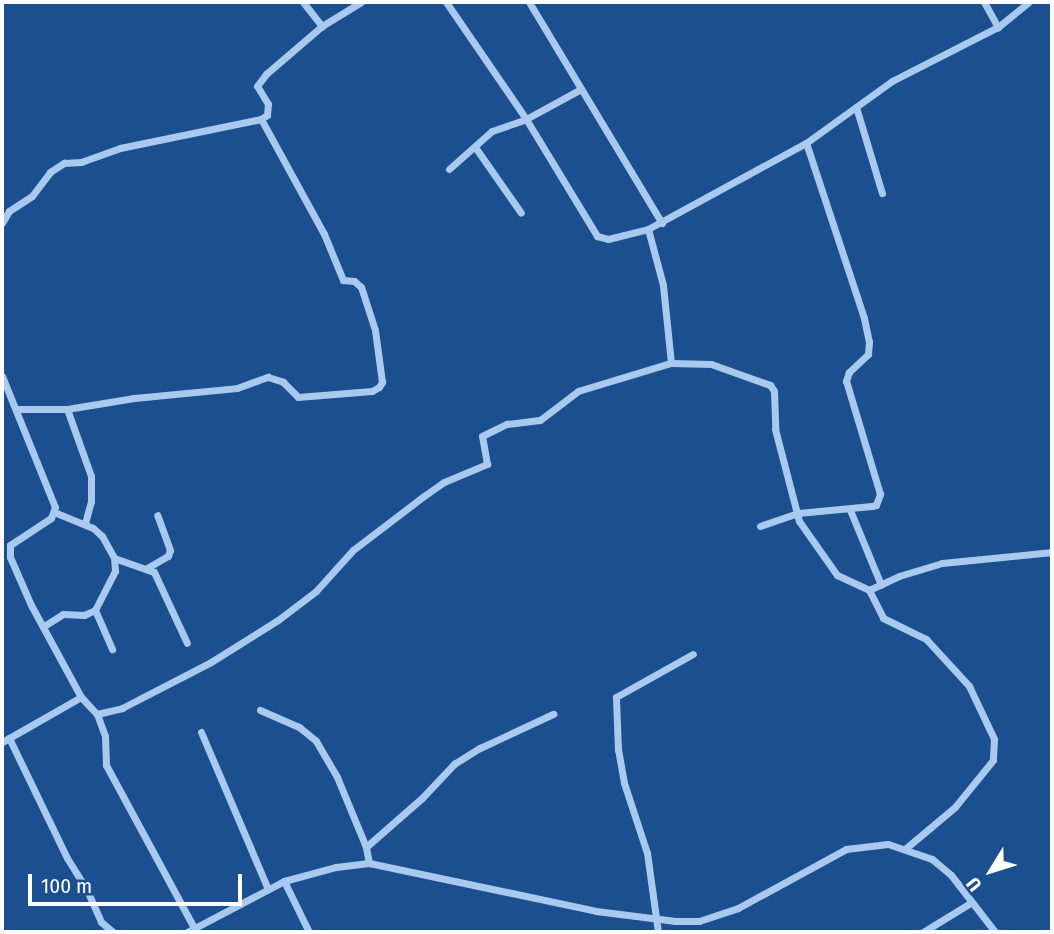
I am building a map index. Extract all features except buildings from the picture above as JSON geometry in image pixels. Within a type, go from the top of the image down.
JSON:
[{"type":"street","points":[[303,2],[322,26]]},
{"type":"street","points":[[2,223],[9,211],[32,197],[50,172],[64,163],[81,162],[120,148],[261,119],[268,111],[268,104],[257,86],[260,80],[322,26],[361,2]]},
{"type":"street","points":[[446,2],[526,119],[597,236],[608,239],[662,223],[806,143],[892,81],[998,27],[1029,2]]},
{"type":"street","points":[[529,2],[662,223]]},
{"type":"street","points":[[984,2],[998,27]]},
{"type":"street","points":[[449,169],[499,127],[526,119],[581,89]]},
{"type":"street","points":[[856,107],[882,194]]},
{"type":"street","points":[[16,409],[67,409],[237,388],[268,377],[283,382],[298,397],[372,391],[379,387],[382,382],[375,330],[360,287],[354,281],[344,280],[324,234],[261,119]]},
{"type":"street","points":[[760,526],[797,513],[850,510],[876,505],[880,494],[846,381],[849,372],[868,354],[869,342],[864,318],[806,143]]},
{"type":"street","points":[[475,147],[521,213]]},
{"type":"street","points":[[648,229],[661,274],[671,363]]},
{"type":"street","points":[[97,715],[122,708],[211,662],[278,620],[316,591],[353,550],[424,496],[444,482],[486,464],[482,436],[507,424],[540,420],[578,391],[671,363],[711,364],[770,385],[774,391],[775,429],[799,521],[837,575],[869,590],[883,618],[926,639],[970,686],[994,739],[993,760],[977,783],[955,807],[905,849]]},
{"type":"street","points":[[2,376],[55,506],[54,512],[5,551],[81,696],[97,715],[105,736],[106,765],[190,930],[284,881],[337,867],[369,863],[596,911],[676,921],[712,918],[738,908],[846,849],[888,844],[932,859],[951,875],[995,932]]},
{"type":"street","points":[[67,409],[91,476],[91,501],[85,523]]},
{"type":"street","points":[[850,510],[881,585]]},
{"type":"street","points":[[44,626],[63,614],[85,615],[95,610],[115,571],[114,558],[102,536],[85,523],[54,512]]},
{"type":"street","points":[[147,568],[166,558],[170,550],[157,515]]},
{"type":"street","points":[[869,590],[899,576],[958,559],[1052,552]]},
{"type":"street","points":[[114,558],[147,568],[160,579],[187,643]]},
{"type":"street","points":[[95,610],[111,649]]},
{"type":"street","points":[[658,932],[654,918],[648,853],[624,783],[618,750],[616,697],[692,654]]},
{"type":"street","points":[[81,696],[5,740],[49,825],[86,888],[101,922],[113,932]]},
{"type":"street","points":[[260,710],[299,727],[316,741],[342,789],[366,847],[369,863]]},
{"type":"street","points":[[366,847],[422,798],[454,764],[480,748],[552,715]]},
{"type":"street","points":[[201,732],[268,889]]},
{"type":"street","points":[[284,881],[309,932]]},
{"type":"street","points":[[923,932],[972,902]]}]
